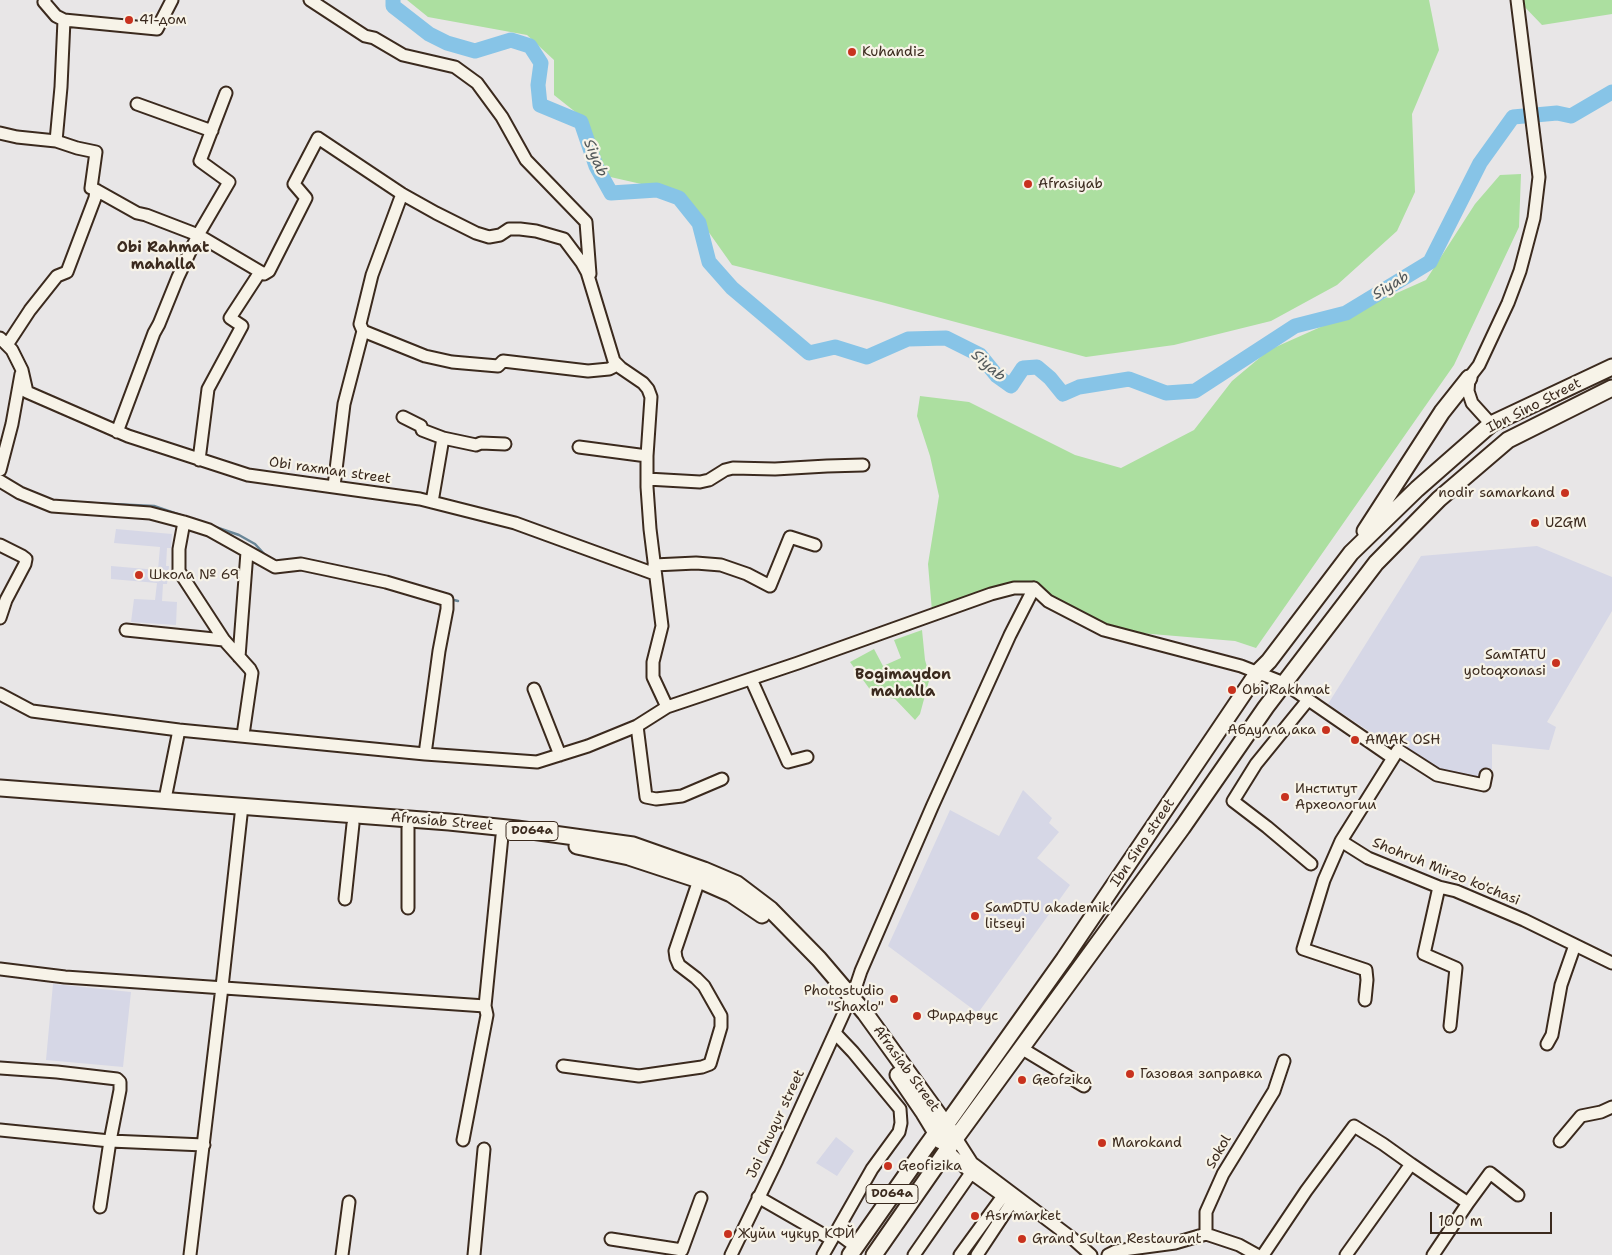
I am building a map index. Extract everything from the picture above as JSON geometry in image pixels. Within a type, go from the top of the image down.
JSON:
[{"type":"main road","name":"Ibn Sino Street","points":[[1351,553],[1417,489],[1491,424],[1612,367]]},
{"type":"main road","points":[[1351,553],[1442,412],[1469,378]]},
{"type":"main road","name":"Ibn Sino Street","points":[[1284,683],[1376,563],[1439,499],[1508,440],[1612,388]]},
{"type":"main road","points":[[1491,424],[1508,440]]},
{"type":"main road","name":"Ibn Sino street","points":[[852,1250],[1064,959],[1258,672],[1269,661],[1351,553]]},
{"type":"main road","name":"Ibn Sino street","points":[[874,1255],[951,1144],[1182,828],[1284,683]]},
{"type":"main road","name":"Afrasiab Street","points":[[0,788],[34,795],[79,799],[450,822],[633,845],[704,870],[737,884],[770,909],[819,959],[850,1002]]},
{"type":"main road","name":"Afrasiab Street","points":[[0,798],[34,795]]},
{"type":"main road","name":"Afrasiab Street","points":[[79,799],[165,799],[353,824],[502,836],[567,844],[629,857],[699,880],[731,894],[763,915],[850,1002],[865,1013],[941,1129]]},
{"type":"main road","name":"D064a","points":[[941,1129],[951,1144]]},
{"type":"street","points":[[45,0],[44,2],[56,16],[64,20],[157,29],[172,0]]},
{"type":"street","points":[[310,0],[365,36],[374,38],[403,55],[455,67],[477,83],[502,117],[526,160],[586,222],[590,282]]},
{"type":"street","points":[[1491,424],[1472,403],[1468,391],[1469,378],[1479,365],[1508,302],[1522,262],[1534,218],[1539,178],[1517,0]]},
{"type":"street","points":[[56,141],[64,20]]},
{"type":"street","points":[[117,432],[154,333],[178,277],[198,235],[229,182],[200,161],[226,93]]},
{"type":"street","points":[[137,104],[212,131]]},
{"type":"street","points":[[0,133],[17,137],[56,141],[96,152],[91,188],[137,213],[198,235],[264,274],[269,271],[306,198],[294,184],[318,138],[402,194],[436,214],[476,233],[489,237],[500,235],[509,229],[520,229],[543,232],[564,239],[582,263],[590,282],[611,355],[617,365],[637,378],[648,389],[651,406],[647,479],[654,570],[662,626],[654,662],[653,677],[667,707]]},
{"type":"street","points":[[0,470],[12,424],[22,370],[12,350],[4,341],[57,276],[67,272],[95,198],[96,190]]},
{"type":"street","points":[[334,486],[344,404],[363,331],[360,324],[372,275],[402,194]]},
{"type":"street","points":[[199,460],[208,388],[242,326],[230,318],[260,272]]},
{"type":"street","points":[[363,331],[424,356],[452,362],[498,366],[502,361],[588,371],[609,369],[617,365]]},
{"type":"street","name":"Obi raxman street","points":[[22,370],[27,392],[117,432],[199,460],[248,475],[420,499],[515,523],[654,570]]},
{"type":"street","points":[[403,417],[421,426],[422,430],[443,438],[476,445],[481,442],[505,444]]},
{"type":"street","points":[[432,502],[443,438]]},
{"type":"street","points":[[579,447],[647,456]]},
{"type":"street","points":[[647,479],[700,482],[709,480],[724,470],[733,468],[775,470],[863,465]]},
{"type":"street","points":[[0,481],[20,493],[52,506],[150,513],[184,522],[209,530],[275,567],[301,564],[386,582],[447,600],[425,754]]},
{"type":"street","points":[[184,522],[178,559],[179,571],[224,640],[252,672],[243,735]]},
{"type":"street","points":[[654,570],[696,563],[721,566],[747,574],[770,586],[790,537],[815,545]]},
{"type":"street","points":[[0,545],[26,560],[26,564],[6,600],[0,618]]},
{"type":"street","points":[[239,657],[247,552]]},
{"type":"street","points":[[0,694],[32,711],[179,730],[425,754],[537,762],[588,746],[637,726],[667,707],[991,594],[1014,588],[1034,588],[1048,601],[1104,630],[1242,666],[1284,683],[1393,758]]},
{"type":"street","name":"Joi Chuqur street","points":[[731,1255],[850,1002],[865,962],[932,807],[1010,635],[1034,588]]},
{"type":"street","points":[[126,630],[224,640]]},
{"type":"street","points":[[751,679],[788,762],[807,758]]},
{"type":"street","points":[[534,689],[560,755]]},
{"type":"street","points":[[1308,700],[1256,764],[1233,802],[1267,827],[1311,864]]},
{"type":"street","points":[[637,726],[646,797],[656,799],[682,796],[722,779]]},
{"type":"street","points":[[165,799],[179,730]]},
{"type":"street","points":[[1366,1000],[1366,970],[1303,949],[1324,880],[1341,841],[1398,750],[1437,775],[1484,784],[1486,775]]},
{"type":"street","points":[[190,1255],[242,810]]},
{"type":"street","points":[[345,899],[353,824]]},
{"type":"street","points":[[408,828],[408,908]]},
{"type":"street","points":[[463,1140],[487,1015],[485,1006],[502,836]]},
{"type":"street","name":"Shohruh Mirzo ko'chasi","points":[[1341,841],[1368,858],[1499,909],[1612,963]]},
{"type":"street","points":[[563,1066],[639,1076],[702,1067],[710,1064],[721,1027],[721,1016],[704,986],[679,965],[675,951],[699,880]]},
{"type":"street","points":[[1439,887],[1424,954],[1456,968],[1450,1026]]},
{"type":"street","points":[[1547,1044],[1552,1035],[1562,985],[1575,945]]},
{"type":"street","points":[[0,969],[66,977],[485,1006]]},
{"type":"street","points":[[823,1255],[872,1169],[898,1132],[901,1123],[900,1109],[835,1033]]},
{"type":"street","points":[[1021,1048],[1084,1086]]},
{"type":"street","name":"Sokol","points":[[1206,1234],[1206,1212],[1223,1174],[1274,1091],[1284,1061]]},
{"type":"street","points":[[0,1068],[57,1072],[117,1079],[120,1082],[100,1207]]},
{"type":"street","points":[[1560,1141],[1581,1116],[1600,1112],[1612,1106]]},
{"type":"street","points":[[1263,1255],[1306,1191],[1354,1126],[1468,1203]]},
{"type":"street","points":[[0,1130],[110,1141],[204,1145]]},
{"type":"street","points":[[951,1144],[971,1173],[1069,1245],[1087,1255]]},
{"type":"street","points":[[951,1144],[972,1163],[1073,1239],[1091,1255]]},
{"type":"street","points":[[474,1255],[484,1149]]},
{"type":"street","points":[[1346,1255],[1411,1164]]},
{"type":"street","points":[[914,1255],[971,1173]]},
{"type":"street","points":[[1433,1255],[1490,1173],[1518,1195]]},
{"type":"street","points":[[758,1197],[833,1236],[852,1250]]},
{"type":"street","points":[[611,1238],[682,1250],[701,1198]]},
{"type":"street","points":[[960,1255],[1007,1199]]},
{"type":"street","points":[[977,1255],[1007,1199]]},
{"type":"street","points":[[342,1255],[350,1202]]},
{"type":"street","points":[[1108,1255],[1116,1251],[1176,1243],[1206,1234],[1239,1245],[1257,1255]]},
{"type":"shaded area","name":"Школа № 69","points":[[116,529],[172,534],[171,548],[167,548],[166,566],[169,566],[167,584],[163,584],[162,601],[177,602],[176,625],[131,622],[134,599],[155,600],[157,583],[111,579],[111,566],[158,570],[160,547],[114,543]]},
{"type":"shaded area","points":[[1537,546],[1612,577],[1612,611],[1547,722],[1556,727],[1549,750],[1492,744],[1492,769],[1486,770],[1484,785],[1435,775],[1328,704],[1421,556]]},
{"type":"shaded area","name":"SamDTU akademik litseyi","points":[[1023,790],[1052,818],[1049,823],[1059,832],[1037,858],[1070,885],[978,1013],[888,946],[950,810],[999,836]]},
{"type":"shaded area","points":[[53,984],[131,992],[123,1067],[46,1060]]},
{"type":"shaded area","points":[[836,1137],[854,1151],[837,1176],[816,1163]]},
{"type":"green space","name":"Afrasiyab","points":[[407,0],[1429,0],[1439,50],[1412,114],[1415,192],[1397,231],[1337,285],[1271,321],[1174,345],[1086,357],[881,302],[732,265],[681,193],[606,176],[588,122],[554,95],[554,60],[527,35],[428,17]]},
{"type":"green space","points":[[1518,0],[1612,0],[1612,14],[1542,25]]},
{"type":"green space","points":[[1521,174],[1519,227],[1454,365],[1256,648],[1235,641],[1104,630],[1047,593],[1017,581],[932,611],[928,564],[939,496],[930,456],[917,416],[920,396],[969,402],[1075,455],[1121,468],[1194,430],[1232,381],[1269,350],[1426,280],[1475,204],[1500,175]]},
{"type":"green space","points":[[922,630],[925,660],[930,677],[920,714],[915,720],[895,699],[874,695],[850,662],[874,649],[883,666],[901,658],[894,640]]},
{"type":"waterway","name":"Siyab","points":[[393,0],[393,6],[429,34],[447,43],[475,51],[511,40],[530,46],[541,63],[538,85],[540,105],[581,122],[596,166],[611,193],[657,190],[679,198],[699,223],[709,262],[732,288],[809,353],[835,347],[867,357],[908,339],[946,338],[980,355],[997,376],[1011,386],[1023,368],[1037,367],[1050,378],[1063,394],[1079,387],[1129,379],[1166,393],[1195,391],[1295,326],[1346,313],[1430,262],[1480,163],[1513,117],[1557,113],[1571,116],[1612,92]]},
{"type":"waterway","points":[[70,502],[154,506],[239,535],[255,544],[267,557]]},
{"type":"waterway","points":[[450,599],[458,601]]},
{"type":"place","name":"41-дом","points":[[129,20]]},
{"type":"place","name":"Kuhandiz","points":[[852,52]]},
{"type":"place","name":"Afrasiyab","points":[[1028,184]]},
{"type":"place","name":"nodir samarkand","points":[[1565,493]]},
{"type":"place","name":"UZGM","points":[[1535,523]]},
{"type":"place","name":"Школа № 69","points":[[139,575]]},
{"type":"place","name":"SamTATU yotoqxonasi","points":[[1556,663]]},
{"type":"place","name":"Obi Rakhmat","points":[[1232,690]]},
{"type":"place","name":"Абдулла ака","points":[[1326,730]]},
{"type":"place","name":"AMAK OSH","points":[[1355,740]]},
{"type":"place","name":"Институт Археологии","points":[[1285,797]]},
{"type":"place","name":"SamDTU akademik litseyi","points":[[975,916]]},
{"type":"place","name":"Photostudio \"Shaxlo\"","points":[[894,999]]},
{"type":"place","name":"Фирдфвус","points":[[917,1016]]},
{"type":"place","name":"Газовая заправка","points":[[1130,1074]]},
{"type":"place","name":"Geofzika","points":[[1022,1080]]},
{"type":"place","name":"Marokand","points":[[1102,1143]]},
{"type":"place","name":"Geofizika","points":[[888,1166]]},
{"type":"place","name":"Asr market","points":[[975,1216]]},
{"type":"place","name":"Жуйи чукур КФЙ","points":[[728,1234]]},
{"type":"place","name":"Grand Sultan Restaurant","points":[[1022,1239]]},
{"type":"district","name":"Obi Rahmat mahalla","points":[[163,256]]},
{"type":"district","name":"Bogimaydon mahalla","points":[[903,684]]}]
